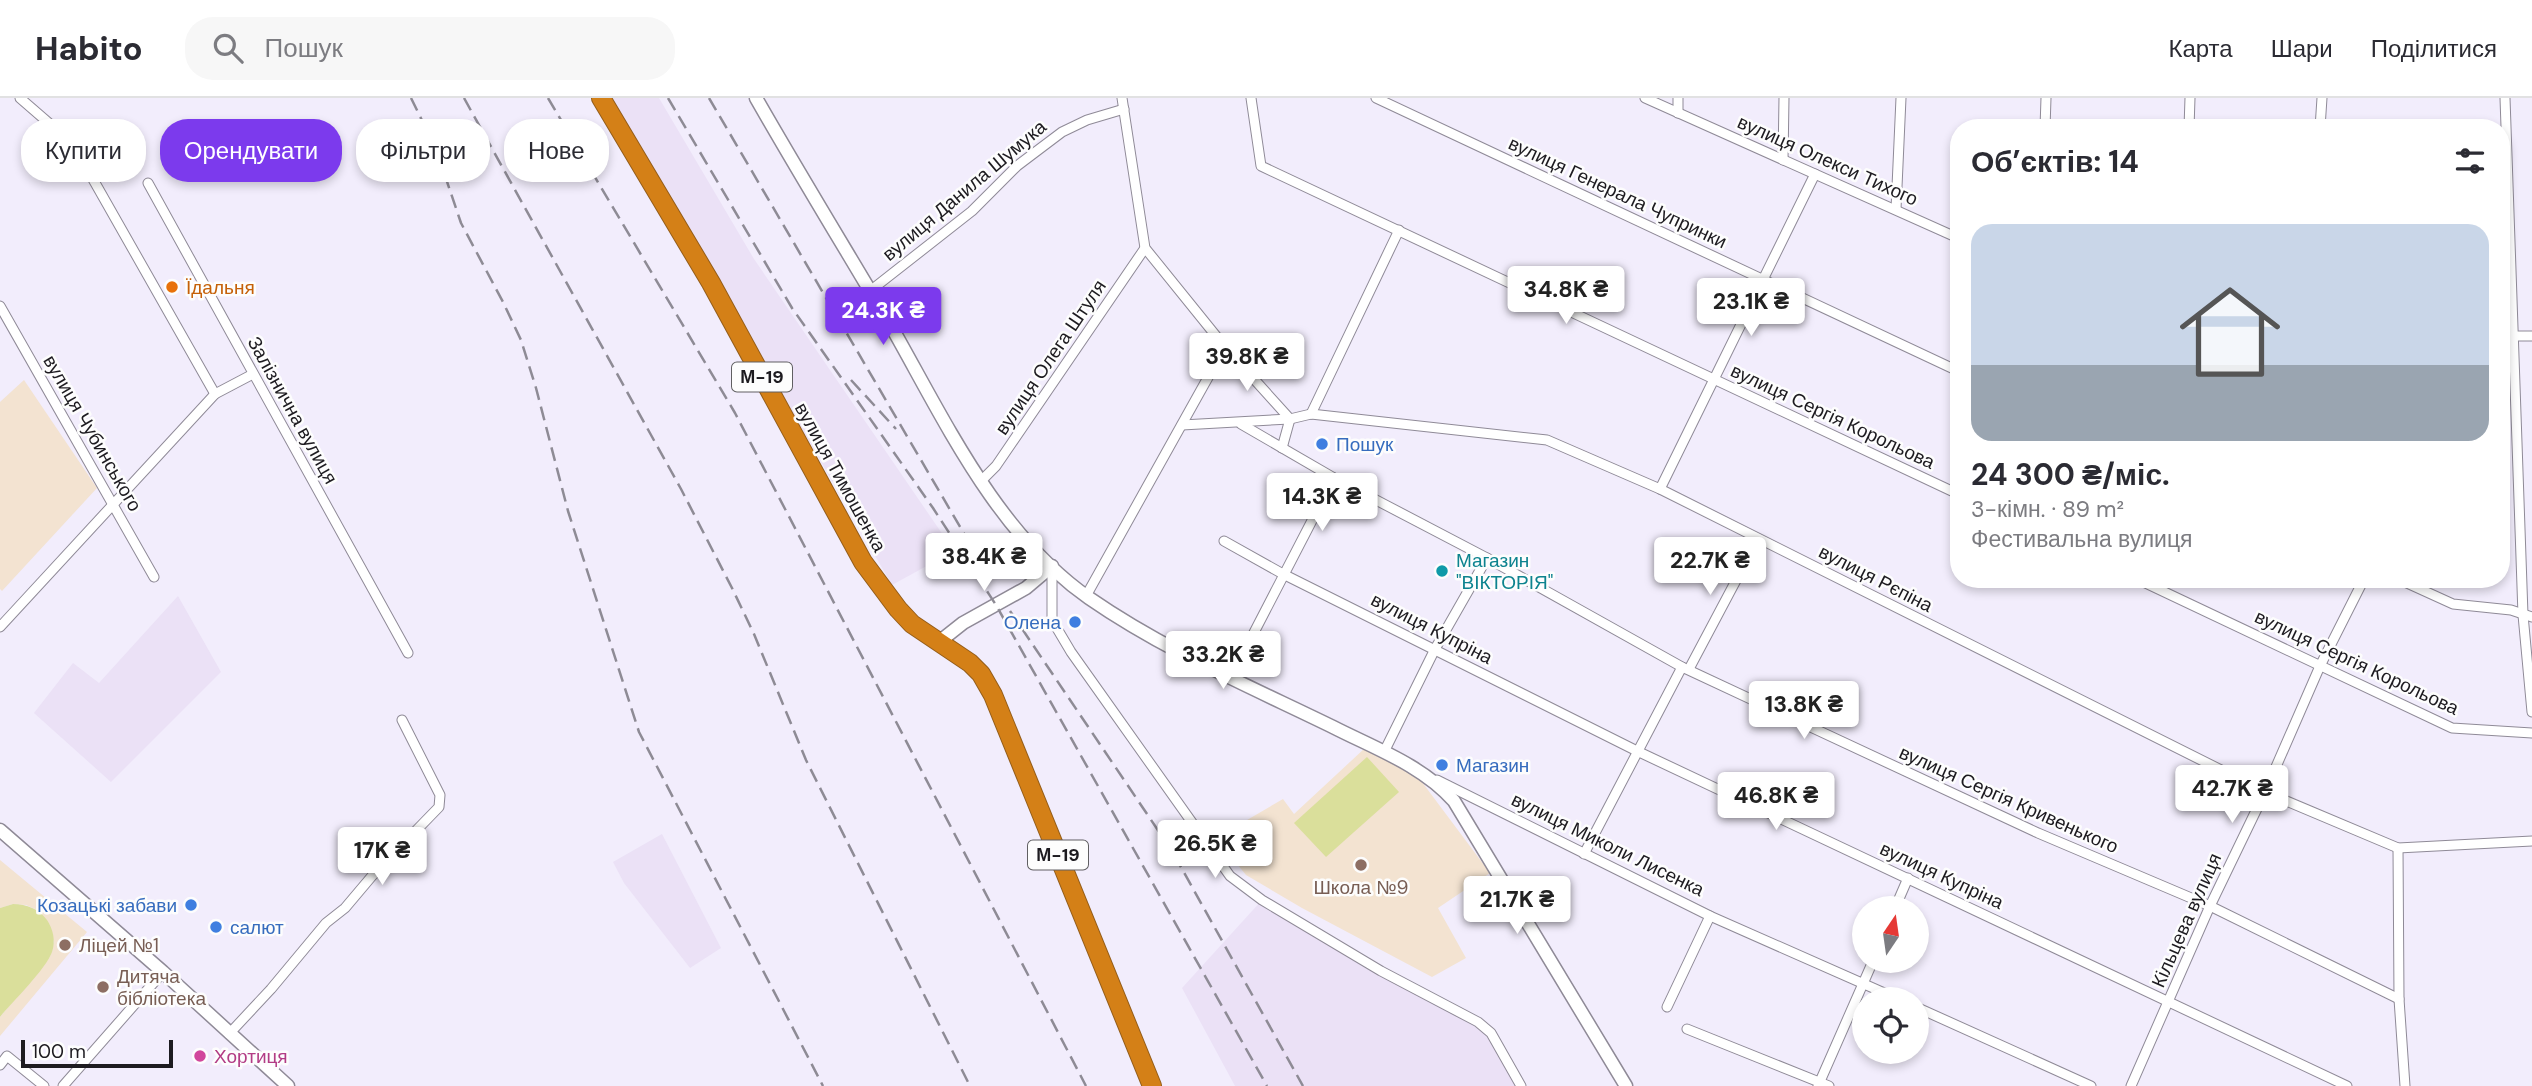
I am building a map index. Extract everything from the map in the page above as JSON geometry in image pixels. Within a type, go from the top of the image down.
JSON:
[{"type":"highway","name":"вулиця Тимошенка","points":[[600,98],[711,283],[863,562],[912,624],[939,642]]},
{"type":"highway","name":"М-19","points":[[939,642],[970,663],[981,674],[993,695],[1153,1086]]},
{"type":"street","points":[[20,98],[73,144],[215,394]]},
{"type":"street","points":[[1122,98],[1145,248],[1225,347],[1290,419],[1282,449]]},
{"type":"street","name":"вулиця Сергія Корольова","points":[[1251,98],[1261,166],[1950,490]]},
{"type":"street","name":"вулиця Генерала Чупринки","points":[[1376,98],[1950,367]]},
{"type":"street","name":"вулиця Олекси Тихого","points":[[1645,98],[1950,234]]},
{"type":"street","points":[[1678,98],[1678,113]]},
{"type":"street","points":[[1783,159],[1784,98]]},
{"type":"street","points":[[1896,209],[1901,98]]},
{"type":"street","points":[[2045,119],[2046,98]]},
{"type":"street","points":[[2189,119],[2190,98]]},
{"type":"street","points":[[2321,119],[2322,98]]},
{"type":"street","points":[[2505,98],[2505,119]]},
{"type":"street","name":"вулиця Миколи Лисенка","points":[[758,99],[981,481],[1000,509],[1052,566],[1086,596],[1151,635],[1231,677],[1584,854],[1710,916],[1872,987]]},
{"type":"street","name":"вулиця Данила Шумука","points":[[870,291],[972,211],[1017,166],[1062,132],[1087,120],[1124,109]]},
{"type":"street","points":[[1660,489],[1815,174]]},
{"type":"street","name":"Залізнична вулиця","points":[[148,183],[408,653]]},
{"type":"street","points":[[1311,414],[1399,230]]},
{"type":"street","name":"вулиця Олега Штуля","points":[[981,481],[996,466],[1145,248]]},
{"type":"street","points":[[2510,279],[2532,712]]},
{"type":"street","name":"вулиця Чубинського","points":[[0,306],[153,577]]},
{"type":"street","points":[[2510,336],[2532,336]]},
{"type":"street","points":[[1086,596],[1225,347]]},
{"type":"street","points":[[0,627],[215,394],[253,374]]},
{"type":"street","name":"вулиця Рєпіна","points":[[1182,425],[1290,419],[1311,414],[1547,440],[1660,489],[2265,792],[2398,848],[2532,841]]},
{"type":"street","name":"вулиця Сергія Кривенького","points":[[1239,423],[1334,478],[1487,558],[1685,668],[2039,833],[2210,905],[2399,999]]},
{"type":"street","points":[[1231,677],[1334,478]]},
{"type":"street","points":[[1584,854],[1637,751],[1758,538]]},
{"type":"street","name":"вулиця Купріна","points":[[1224,541],[1283,574],[1637,751],[2347,1086]]},
{"type":"street","points":[[1384,752],[1435,649],[1487,558]]},
{"type":"street","points":[[939,642],[963,623],[1026,588],[1052,566]]},
{"type":"street","points":[[1052,566],[1052,620],[1094,685],[1230,876],[1262,900],[1381,971],[1479,1022],[1491,1033],[1521,1086]]},
{"type":"street","name":"вулиця Сергія Корольова","points":[[2156,588],[2452,728],[2532,733]]},
{"type":"street","name":"Кільцева вулиця","points":[[2131,1086],[2210,905],[2265,792],[2320,666],[2359,588]]},
{"type":"street","points":[[2418,588],[2453,604],[2511,610],[2528,616]]},
{"type":"street","points":[[229,1034],[326,923],[345,908],[439,807],[440,795],[402,720]]},
{"type":"street","points":[[1423,773],[1454,801],[1626,1086]]},
{"type":"street","points":[[0,830],[163,972],[288,1086]]},
{"type":"street","points":[[2398,848],[2399,999],[2406,1086]]},
{"type":"street","points":[[1901,896],[1909,878]]},
{"type":"street","points":[[1667,1007],[1710,916]]},
{"type":"street","points":[[63,1086],[163,972]]},
{"type":"street","points":[[1687,1029],[1822,1085],[1868,973]]},
{"type":"street","points":[[1929,1013],[2091,1086]]},
{"type":"street","points":[[0,1065],[7,1056],[44,1086]]},
{"type":"shaded area","points":[[611,98],[659,98],[754,259],[954,551],[892,585]]},
{"type":"shaded area","points":[[24,380],[97,488],[2,591],[0,402]]},
{"type":"shaded area","points":[[178,596],[221,672],[111,782],[34,713],[73,663],[99,683]]},
{"type":"shaded area","name":"Школа №9","points":[[1365,748],[1419,778],[1490,873],[1438,908],[1466,958],[1432,977],[1246,875],[1216,838],[1283,799],[1294,814]]},
{"type":"shaded area","points":[[662,834],[721,948],[690,968],[624,883],[613,862]]},
{"type":"shaded area","name":"Ліцей №1","points":[[0,860],[87,932],[0,1036],[0,1017],[50,956],[54,942],[49,924],[37,910],[26,905],[13,904],[0,908]]},
{"type":"shaded area","points":[[1262,900],[1478,1022],[1521,1086],[1235,1086],[1182,988]]},
{"type":"green space","points":[[1367,757],[1399,792],[1326,857],[1294,823]]},
{"type":"green space","points":[[13,904],[32,908],[44,916],[51,927],[54,944],[49,959],[0,1017],[0,908]]},
{"type":"railway","points":[[411,98],[436,149],[461,223],[521,340],[568,511],[639,732],[823,1086]]},
{"type":"railway","points":[[464,98],[681,489],[732,588],[806,760],[970,1086]]},
{"type":"railway","points":[[548,98],[735,413],[1086,1086]]},
{"type":"railway","points":[[668,98],[792,308],[933,508],[996,605],[1267,1086]]},
{"type":"railway","points":[[709,98],[983,566]]},
{"type":"railway","points":[[851,380],[896,429]]},
{"type":"railway","points":[[1010,611],[1172,851],[1303,1086]]},
{"type":"place","name":"Їдальня","points":[[172,287]]},
{"type":"place","name":"Пошук","points":[[1322,444]]},
{"type":"place","name":"Магазин \"ВІКТОРІЯ\"","points":[[1442,571]]},
{"type":"place","name":"Олена","points":[[1075,622]]},
{"type":"place","name":"Магазин","points":[[1442,765]]},
{"type":"place","name":"Школа №9","points":[[1361,865]]},
{"type":"place","name":"Козацькі забави","points":[[191,905]]},
{"type":"place","name":"салют","points":[[216,927]]},
{"type":"place","name":"Ліцей №1","points":[[65,945]]},
{"type":"place","name":"Дитяча бібліотека","points":[[103,987]]},
{"type":"place","name":"Хортиця","points":[[200,1056]]}]
